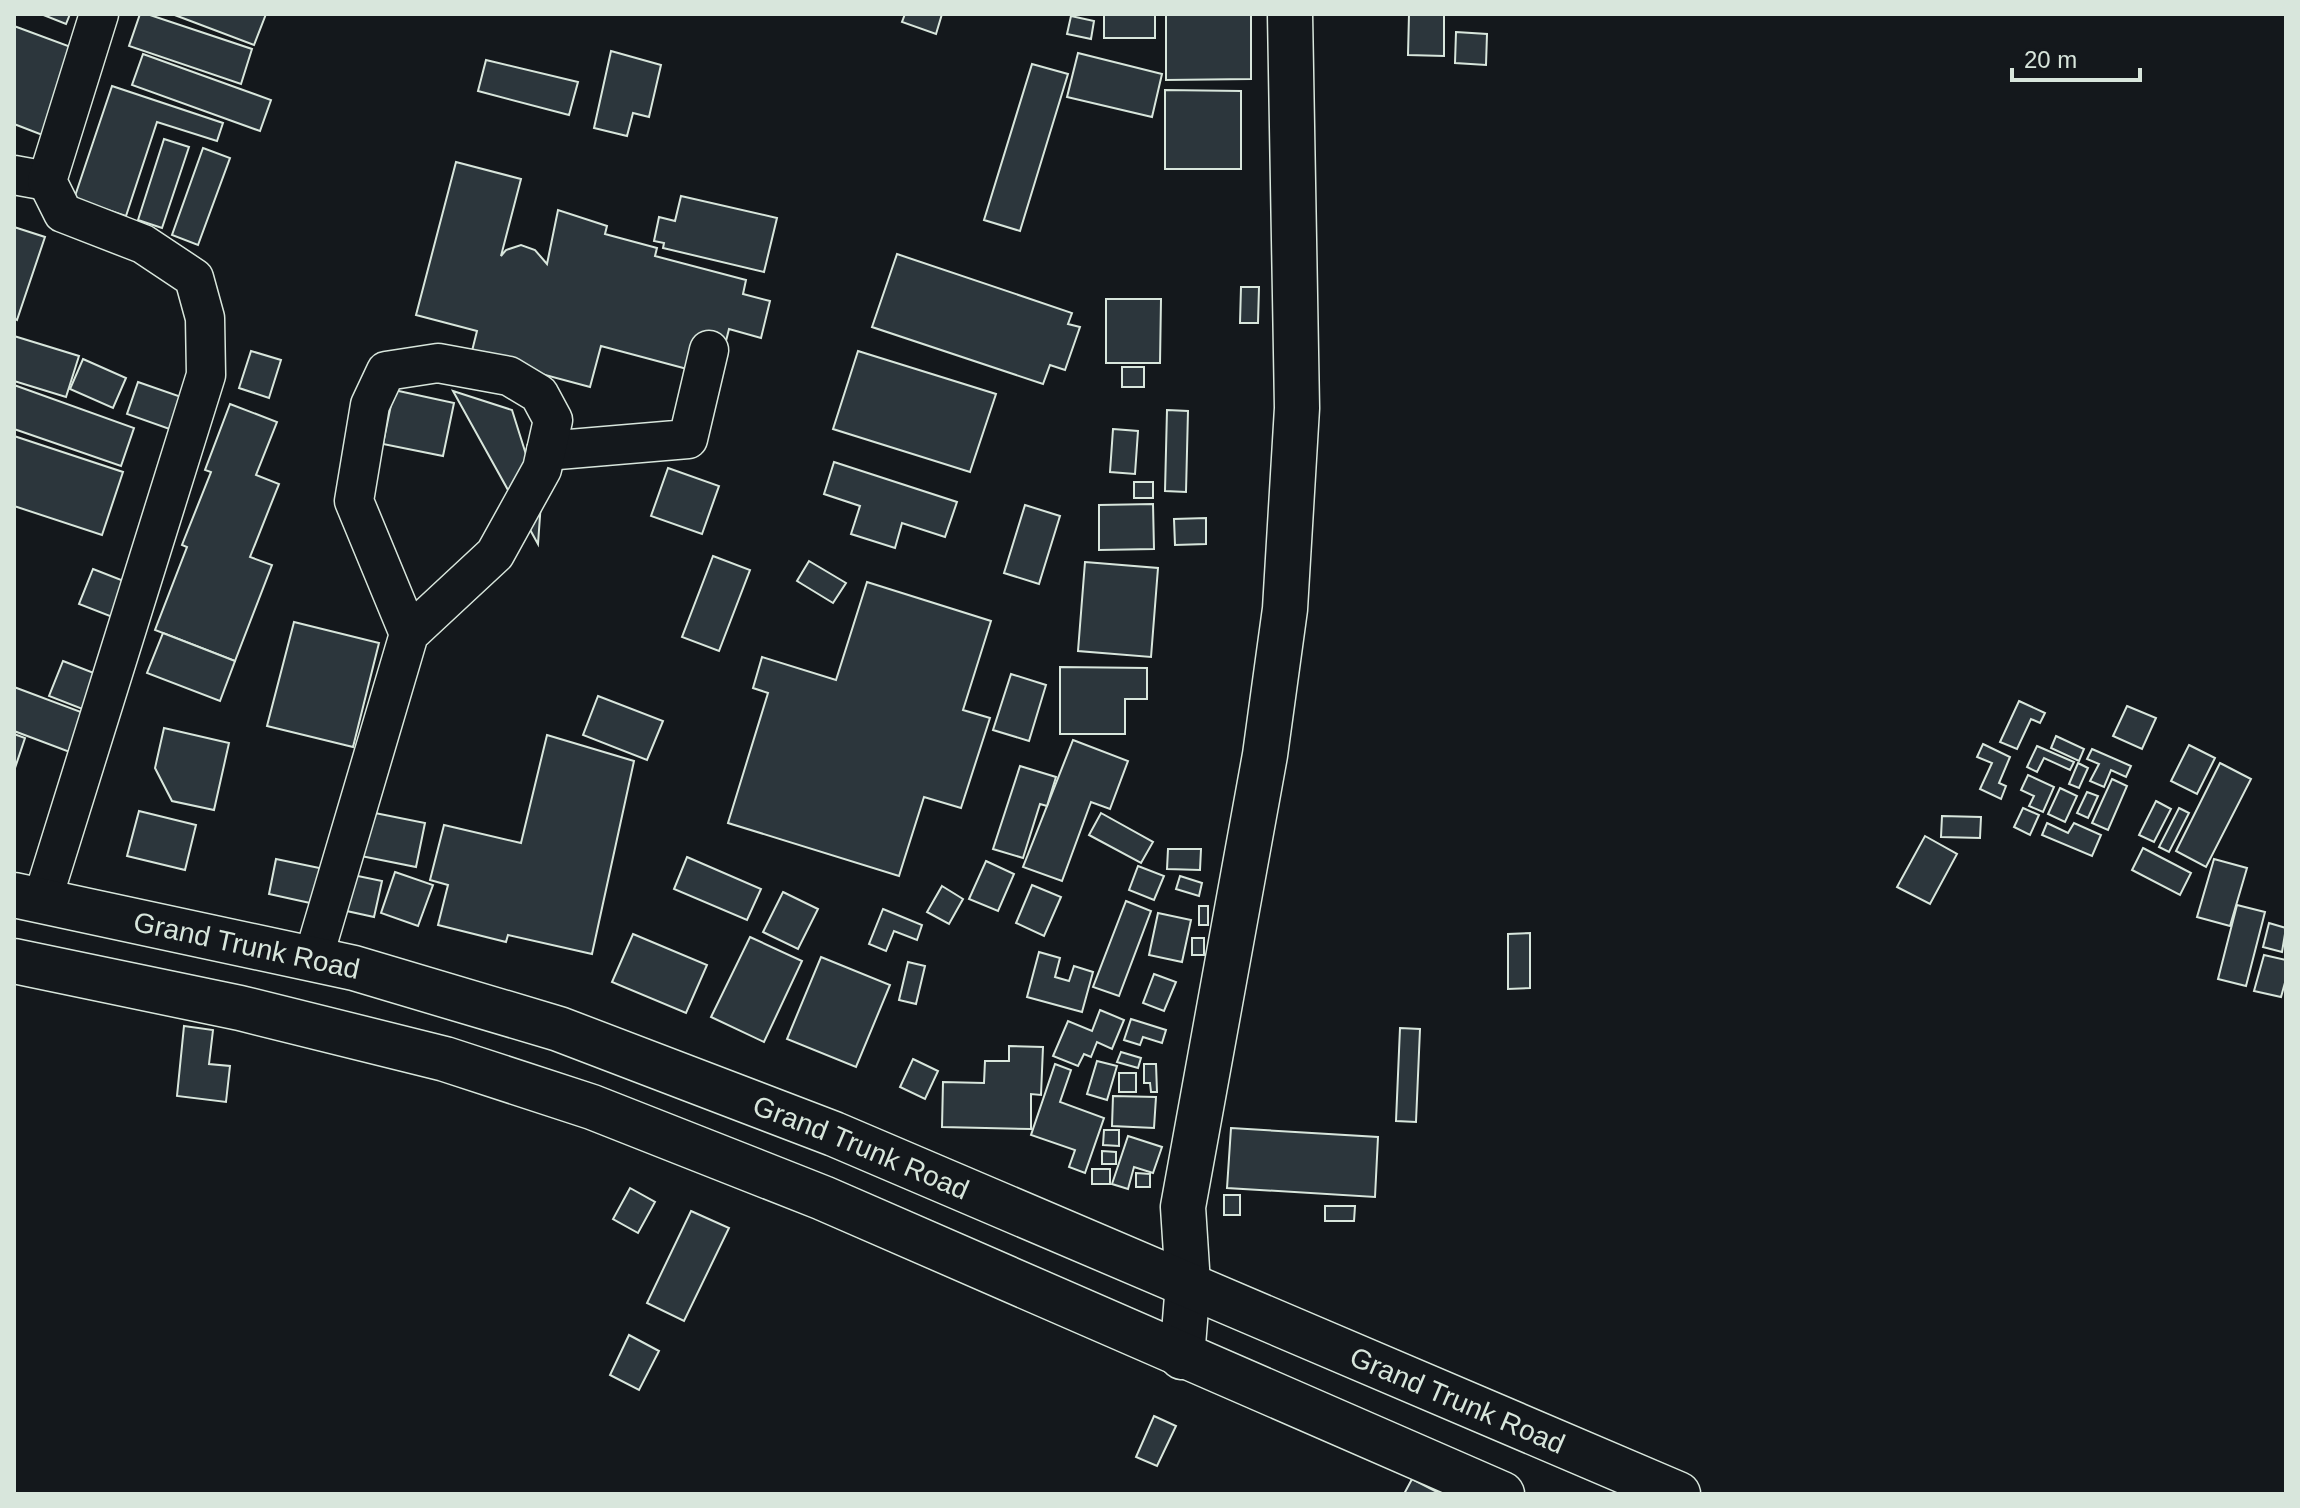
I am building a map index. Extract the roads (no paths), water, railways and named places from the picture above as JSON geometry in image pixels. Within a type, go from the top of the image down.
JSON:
[{"type":"main road","points":[[1182,1357],[1188,1284],[1183,1207],[1265,755],[1285,609],[1297,408],[1290,14]]},
{"type":"main road","name":"Grand Trunk Road","points":[[28,898],[354,968],[574,1034],[834,1134],[1678,1494]]},
{"type":"main road","points":[[14,961],[240,1008],[445,1059],[592,1107],[823,1198],[1502,1494]]},
{"type":"street","points":[[28,898],[206,375],[205,318],[194,278],[143,244],[63,213],[31,178],[99,14]]},
{"type":"street","points":[[546,451],[688,439],[709,350]]},
{"type":"street","points":[[313,959],[409,634],[495,554],[542,469],[553,420],[539,394],[509,376],[438,363],[386,371],[370,405],[354,501],[409,634]]}]
